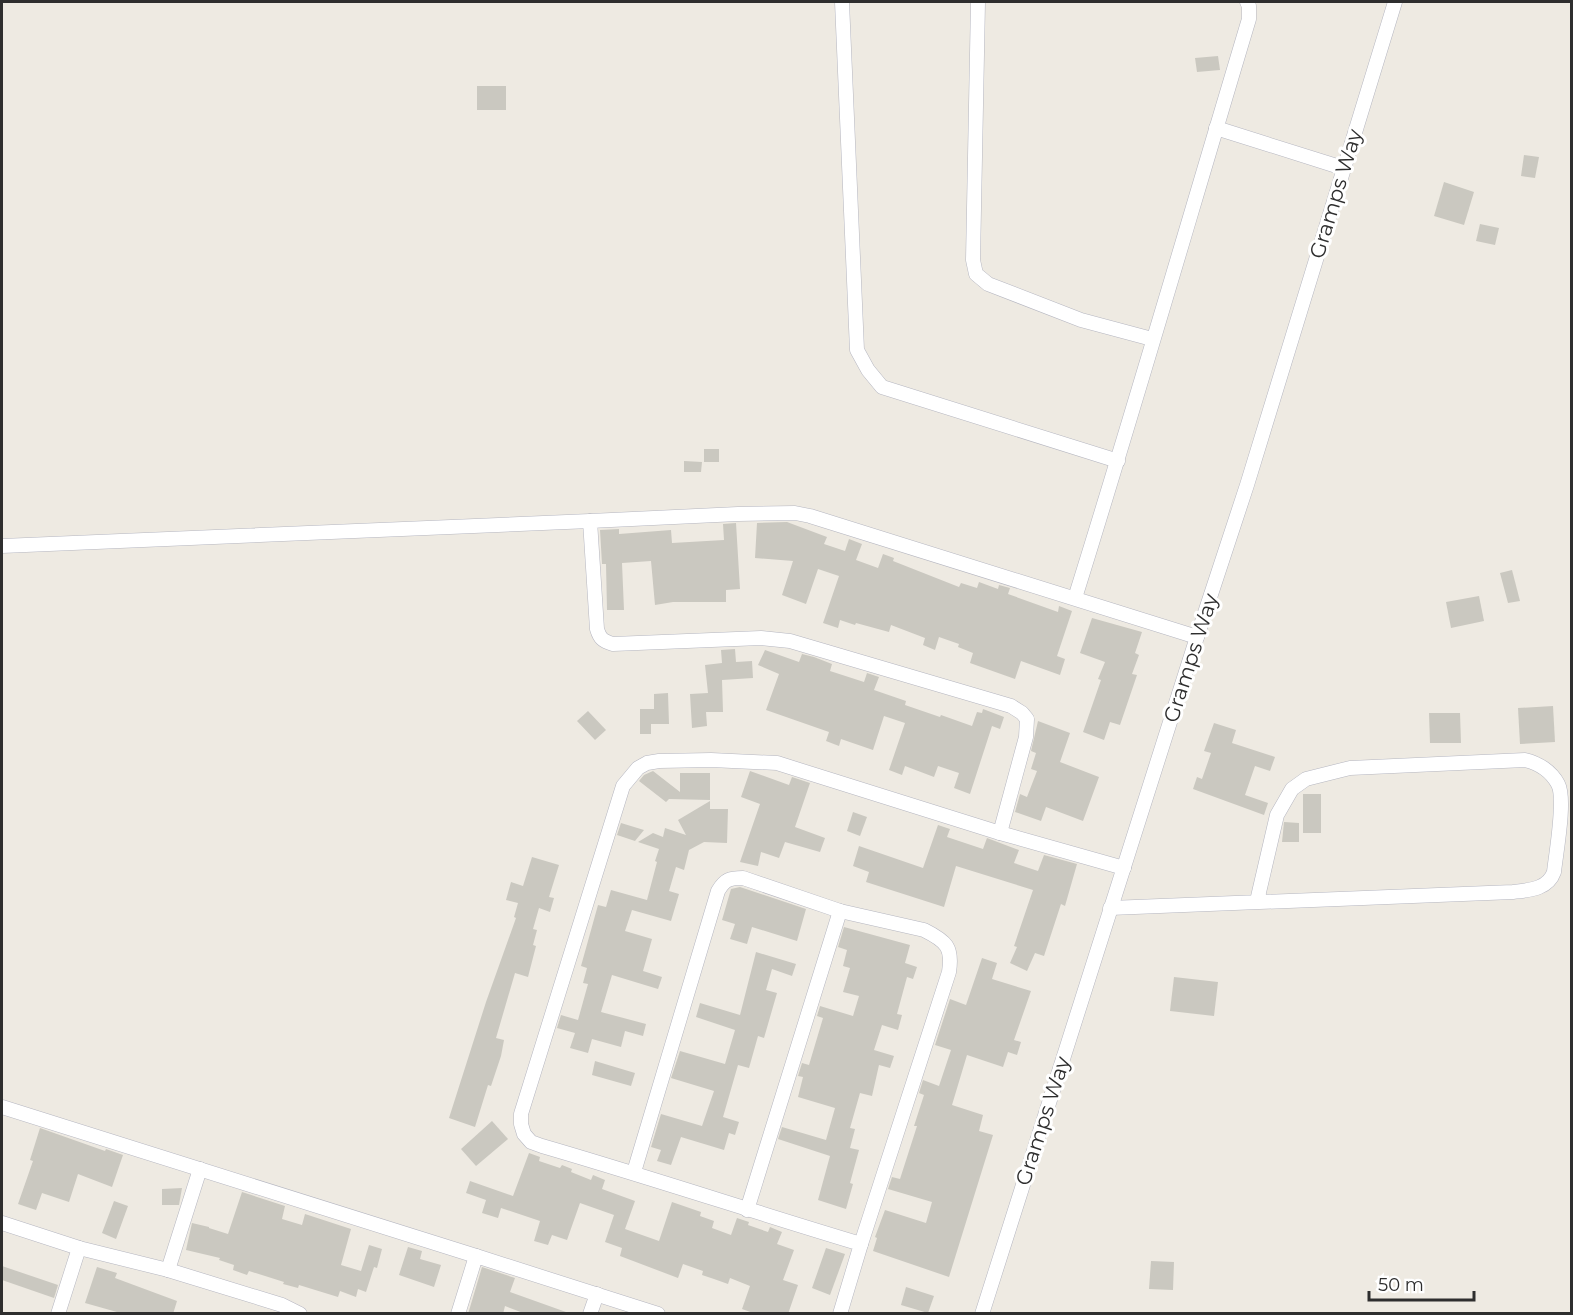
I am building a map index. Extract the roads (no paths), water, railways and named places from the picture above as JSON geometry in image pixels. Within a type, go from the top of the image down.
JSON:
[{"type":"street","points":[[842,2],[857,350],[868,370],[882,387],[1118,461]]},
{"type":"street","points":[[978,2],[973,261],[976,274],[988,284],[1082,320],[1152,339]]},
{"type":"street","points":[[1074,598],[1118,461],[1152,339],[1249,19],[1247,2]]},
{"type":"street","name":"Gramps Way","points":[[982,1314],[1247,485],[1395,2]]},
{"type":"street","points":[[1216,128],[1343,168]]},
{"type":"street","points":[[2,546],[795,513],[1197,637]]},
{"type":"street","points":[[590,521],[597,629],[600,638],[605,642],[613,644],[761,638],[790,641],[1011,706],[1022,713],[1027,719],[1026,737],[1000,833]]},
{"type":"street","points":[[861,1244],[531,1142],[524,1134],[520,1124],[525,1098],[623,786],[638,768],[647,763],[659,761],[711,760],[777,763],[1000,833],[1124,868]]},
{"type":"street","points":[[1110,908],[1513,892],[1543,886],[1551,880],[1554,872],[1561,811],[1559,785],[1537,763],[1525,760],[1350,768],[1306,779],[1292,789],[1277,815],[1257,901]]},
{"type":"street","points":[[634,1172],[718,891],[729,878],[743,878],[840,911],[924,930],[942,941],[952,958],[949,972],[840,1314]]},
{"type":"street","points":[[747,1210],[840,911]]},
{"type":"street","points":[[2,1107],[658,1314]]},
{"type":"street","points":[[168,1270],[200,1169]]},
{"type":"street","points":[[2,1223],[80,1248],[168,1270],[282,1305],[300,1314]]},
{"type":"street","points":[[58,1314],[80,1248]]},
{"type":"street","points":[[458,1314],[476,1256]]},
{"type":"street","points":[[591,1314],[597,1294]]}]
